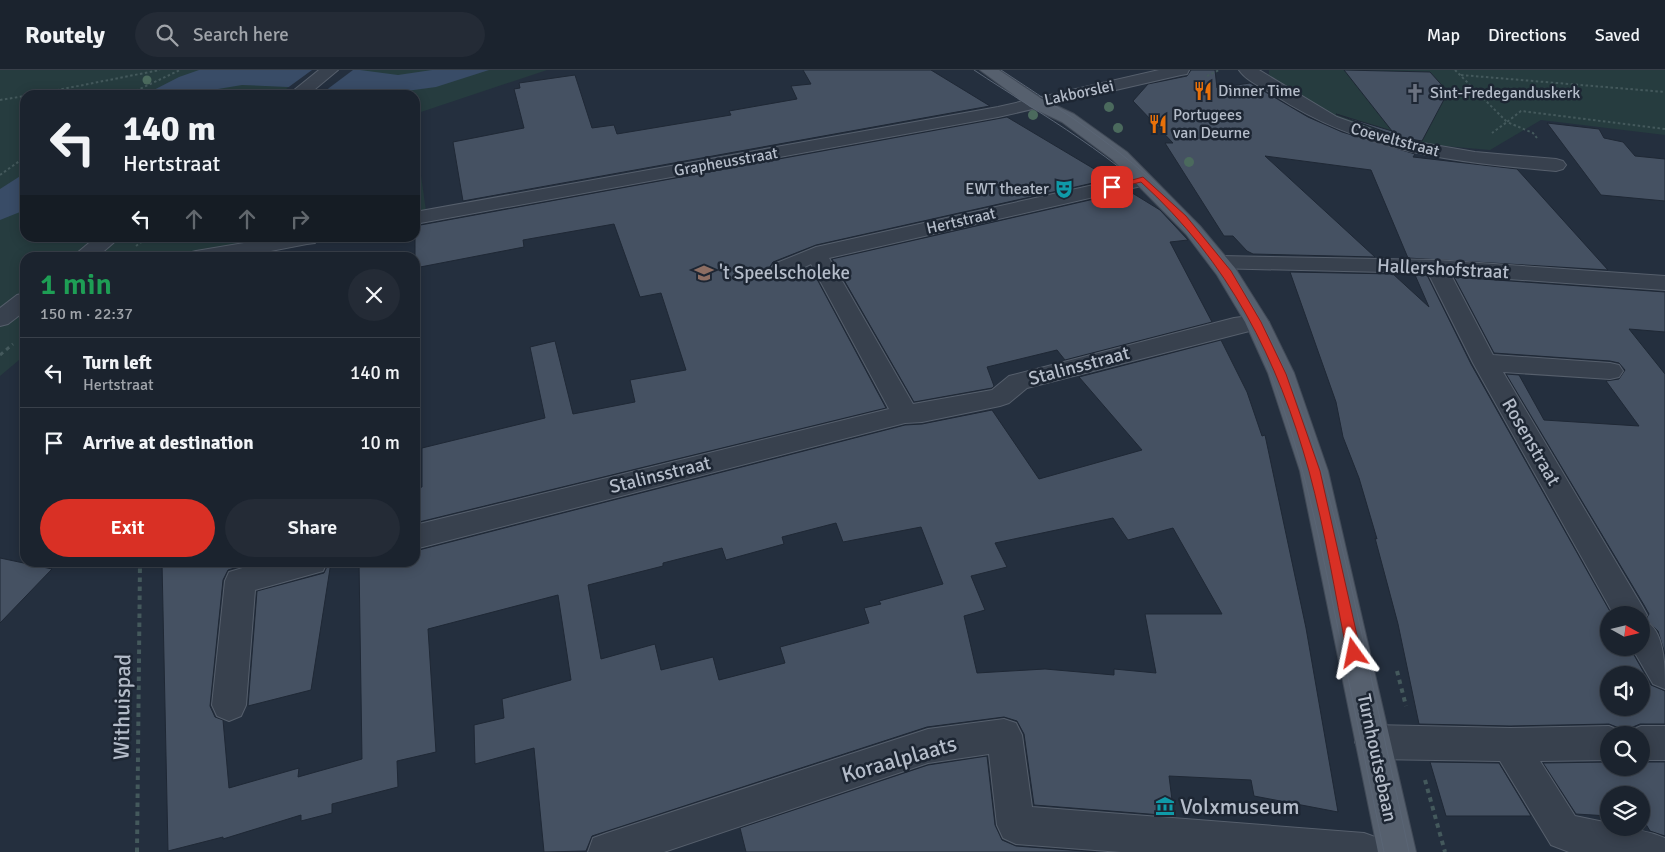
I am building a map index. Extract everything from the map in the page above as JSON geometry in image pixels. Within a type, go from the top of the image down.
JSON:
[{"type":"main road","name":"Turnhoutsebaan","points":[[988,70],[1036,103],[1055,121],[1143,180],[1183,218],[1220,263],[1256,322],[1284,381],[1314,471],[1397,852]]},
{"type":"street","points":[[303,90],[330,70]]},
{"type":"street","name":"Lakborslei","points":[[1036,103],[1180,70]]},
{"type":"street","name":"Coeveltstraat","points":[[1248,70],[1341,125],[1389,142],[1461,156],[1556,165]]},
{"type":"street","name":"Grapheusstraat","points":[[420,217],[830,144],[1036,103]]},
{"type":"street","name":"Hertstraat","points":[[782,269],[816,254],[1143,180]]},
{"type":"street","points":[[90,252],[103,242]]},
{"type":"street","points":[[229,252],[285,242]]},
{"type":"street","points":[[816,254],[905,414]]},
{"type":"street","name":"Hallershofstraat","points":[[1220,263],[1436,266],[1665,282]]},
{"type":"street","name":"Rosenstraat","points":[[1436,266],[1485,363],[1626,606]]},
{"type":"street","points":[[0,319],[20,304]]},
{"type":"street","name":"Stalinsstraat","points":[[420,536],[905,414],[922,413],[1000,397],[1018,382],[1256,322]]},
{"type":"street","points":[[1485,363],[1610,371]]},
{"type":"street","points":[[229,705],[240,581],[293,567]]},
{"type":"street","points":[[1650,648],[1665,674]]},
{"type":"street","name":"Koraalplaats","points":[[607,852],[928,746],[1004,735],[1016,825],[1364,852]]},
{"type":"street","points":[[1373,742],[1510,745],[1600,744]]},
{"type":"street","points":[[1650,743],[1665,743]]},
{"type":"street","points":[[1510,745],[1564,832],[1652,852]]},
{"type":"path","points":[[58,90],[160,70]]},
{"type":"path","points":[[138,90],[180,70]]},
{"type":"path","points":[[1455,70],[1507,122]]},
{"type":"path","points":[[1460,75],[1665,92]]},
{"type":"path","points":[[0,100],[20,97]]},
{"type":"path","points":[[1486,137],[1520,112],[1665,129]]},
{"type":"path","points":[[0,175],[20,161]]},
{"type":"path","name":"Withuispad","points":[[136,852],[140,567]]},
{"type":"green space","points":[[0,70],[547,70],[420,112],[420,90],[20,90],[20,242],[249,242],[190,252],[20,252],[20,359],[0,376]]},
{"type":"green space","points":[[1269,70],[1665,70],[1665,135],[1541,120],[1490,150],[1433,145],[1352,123],[1325,111],[1269,75]]},
{"type":"green space","points":[[420,168],[426,211],[420,212]]},
{"type":"water","points":[[199,70],[360,70],[398,75],[432,70],[489,70],[436,87],[414,90],[354,90],[242,85],[215,90],[154,90],[179,77]]},
{"type":"water","points":[[20,176],[20,212],[0,220],[0,189]]},
{"type":"pier","points":[[312,70],[353,70],[326,90],[286,89]]},
{"type":"building","points":[[803,70],[931,70],[990,106],[463,201],[453,142],[524,128],[514,89],[520,88],[519,83],[575,75],[592,128],[614,125],[617,134],[731,115],[729,111],[797,99],[791,86],[811,84]]},
{"type":"building","points":[[1191,70],[1215,70],[1217,88],[1250,83],[1308,117],[1342,132],[1415,154],[1413,157],[1517,169],[1608,270],[1408,258],[1371,170],[1265,156],[1375,257],[1253,254],[1247,251],[1233,236],[1224,236],[1165,143],[1173,143],[1133,101],[1148,84],[1187,76]]},
{"type":"building","points":[[1344,70],[1430,72],[1448,92],[1422,141],[1399,137],[1336,114],[1392,131]]},
{"type":"building","points":[[1007,117],[1111,179],[816,245],[773,262],[769,268],[772,275],[782,278],[810,266],[886,408],[420,522],[422,448],[545,418],[530,347],[555,341],[573,414],[635,402],[630,380],[686,370],[661,293],[640,297],[614,224],[523,240],[524,247],[420,267],[420,252],[415,252],[415,242],[420,242],[420,225]]},
{"type":"building","points":[[1547,123],[1599,129],[1604,138],[1623,142],[1635,156],[1665,159],[1665,201],[1601,195]]},
{"type":"building","points":[[1129,191],[1160,210],[1188,240],[1170,242],[1212,322],[1065,360],[1057,350],[987,367],[994,386],[992,388],[914,402],[832,259]]},
{"type":"building","points":[[1290,272],[1393,274],[1429,307],[1415,275],[1427,275],[1471,364],[1607,606],[1600,606],[1600,656],[1635,656],[1640,666],[1600,666],[1600,716],[1650,716],[1650,683],[1665,691],[1665,724],[1640,724],[1635,726],[1614,726],[1609,724],[1510,726],[1419,724],[1398,624],[1375,538],[1377,539],[1359,478],[1343,437],[1336,402]]},
{"type":"building","points":[[1454,277],[1665,292],[1665,332],[1629,329],[1665,374],[1665,654],[1658,631],[1650,623],[1650,606],[1645,606],[1506,374],[1519,375],[1544,420],[1639,426],[1606,381],[1619,379],[1625,370],[1619,363],[1610,361],[1494,353]]},
{"type":"building","points":[[1221,340],[1247,392],[1262,436],[1265,435],[1306,628],[1338,812],[1254,796],[1251,780],[1169,776],[1174,816],[1034,805],[1024,734],[1017,721],[1004,717],[927,727],[592,836],[586,851],[544,852],[534,748],[475,764],[474,725],[504,718],[502,699],[571,680],[558,595],[428,629],[436,752],[397,761],[398,787],[332,804],[332,813],[301,821],[301,815],[223,839],[223,837],[168,851],[162,567],[238,567],[228,570],[223,580],[210,706],[215,717],[223,720],[229,788],[299,768],[298,777],[362,759],[359,567],[420,567],[420,550],[905,425],[922,424],[992,410],[1039,479],[1142,450],[1079,377]],"holes":[[[1113,518],[1128,540],[1173,528],[1222,614],[1145,614],[1156,673],[1114,669],[1114,675],[1045,669],[977,673],[964,616],[985,610],[971,576],[1007,567],[995,543]],[[836,523],[843,542],[921,527],[943,584],[879,601],[881,604],[864,608],[869,623],[780,647],[785,663],[719,680],[713,657],[661,670],[655,644],[601,659],[588,585],[663,566],[663,563],[722,548],[726,560],[784,544],[782,537]]]},
{"type":"building","points":[[0,558],[20,562],[20,567],[52,569],[0,623]]},
{"type":"building","points":[[327,567],[330,567],[311,690],[248,706],[257,591],[324,573]]},
{"type":"building","points":[[987,756],[995,825],[1002,840],[1016,846],[1096,852],[746,852],[740,828],[928,765]]},
{"type":"building","points":[[1430,762],[1499,763],[1531,816],[1446,816]]},
{"type":"building","points":[[1600,762],[1600,776],[1650,776],[1650,762],[1665,762],[1665,836],[1650,831],[1650,786],[1600,786],[1600,815],[1576,814],[1543,763]]},
{"type":"tram line","points":[[974,70],[1080,138],[1154,197],[1176,219],[1211,262],[1240,308],[1263,356],[1283,407],[1299,459],[1325,566],[1384,852]]},
{"type":"tram line","points":[[1001,70],[1098,136],[1144,173],[1186,214],[1223,260],[1255,309],[1281,361],[1303,415],[1337,526],[1409,852]]},
{"type":"place","name":"Dinner Time","points":[[1203,91]]},
{"type":"place","name":"Sint-Fredeganduskerk","points":[[1415,93]]},
{"type":"place","name":"Portugees van Deurne","points":[[1158,124]]},
{"type":"place","name":"EWT theater","points":[[1064,189]]},
{"type":"place","name":"'t Speelscholeke","points":[[704,273]]},
{"type":"place","name":"Volxmuseum","points":[[1165,806]]},
{"type":"route","points":[[1112,187],[1143,180],[1157,192],[1183,218],[1228,273],[1256,322],[1281,374],[1303,434],[1314,471],[1354,653]]}]
